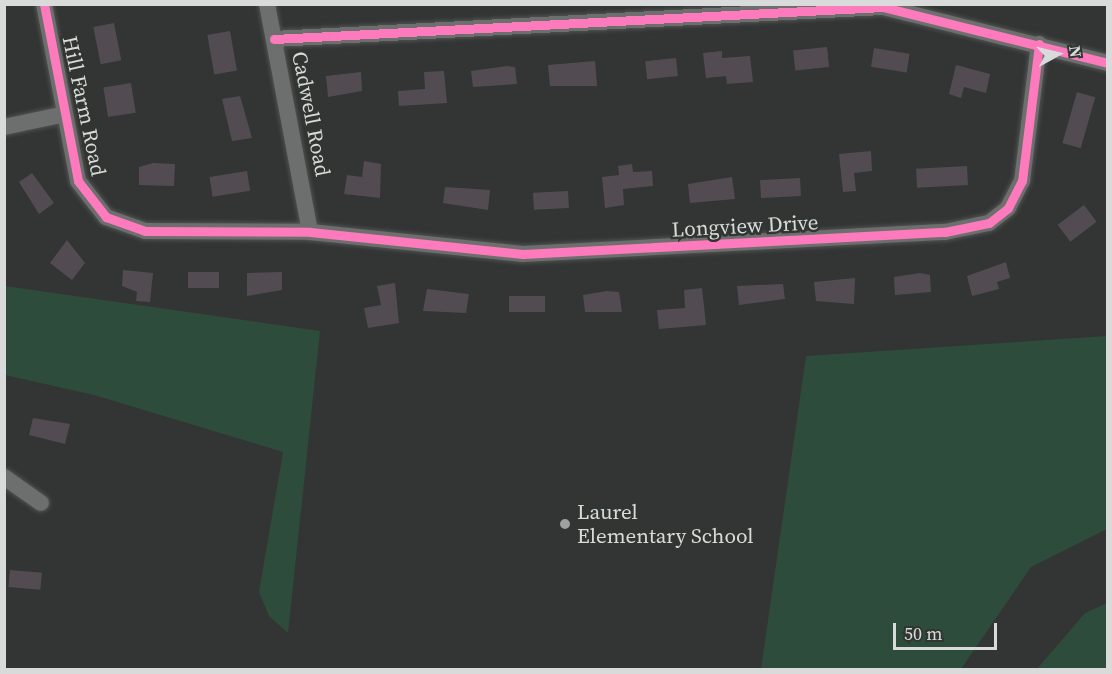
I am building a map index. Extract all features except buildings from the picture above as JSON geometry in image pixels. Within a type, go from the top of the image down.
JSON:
[{"type":"street","name":"Hill Farm Road","points":[[44,4],[78,181],[106,217],[128,228],[310,232]]},
{"type":"street","name":"Cadwell Road","points":[[267,4],[310,232]]},
{"type":"street","points":[[274,39],[847,6],[930,15],[1107,63]]},
{"type":"street","name":"Longview Drive","points":[[310,232],[523,254],[945,232],[989,223],[1008,208],[1022,182],[1039,44]]},
{"type":"street","points":[[4,127],[65,114]]},
{"type":"street","points":[[4,477],[41,503]]},
{"type":"green space","points":[[5,286],[320,331],[288,633],[269,616],[259,592],[283,452],[94,395],[5,375]]},
{"type":"green space","points":[[1107,336],[1107,529],[1031,567],[961,669],[761,669],[806,356]]},
{"type":"green space","points":[[1107,603],[1107,669],[1037,669],[1085,613]]},
{"type":"cycle path","points":[[44,4],[78,181],[106,217],[145,231],[310,232],[523,254],[945,232],[989,223],[1008,208],[1022,181],[1039,44]]},
{"type":"cycle path","points":[[274,39],[883,7],[1108,63]]},
{"type":"place","name":"Laurel Elementary School","points":[[565,524]]}]
